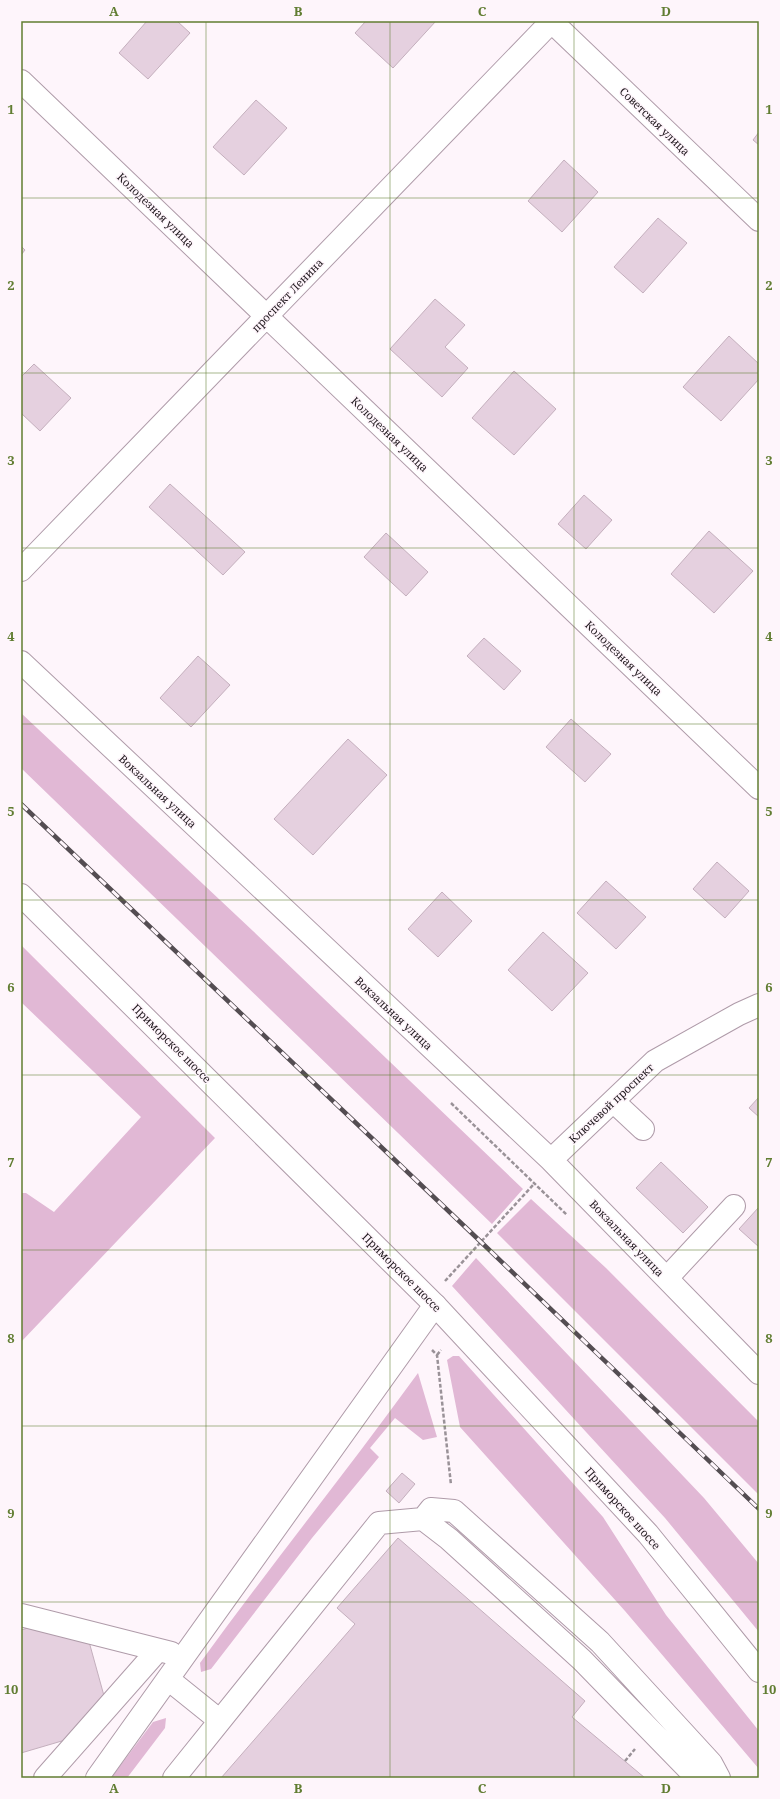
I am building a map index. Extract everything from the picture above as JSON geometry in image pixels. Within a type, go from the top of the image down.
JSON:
[{"type":"street","name":"Советская улица","points":[[552,21],[759,220]]},
{"type":"street","name":"проспект Ленина","points":[[21,570],[552,21]]},
{"type":"street","name":"Колодезная улица","points":[[21,81],[759,788]]},
{"type":"street","name":"Вокзальная улица","points":[[21,662],[551,1160],[759,1373]]},
{"type":"street","name":"Приморское шоссе","points":[[21,895],[435,1305],[648,1534],[759,1671]]},
{"type":"street","name":"Ключевой проспект","points":[[551,1160],[655,1061],[739,1014],[759,1005]]},
{"type":"street","points":[[613,1101],[643,1129]]},
{"type":"street","points":[[667,1278],[734,1206]]},
{"type":"street","points":[[97,1778],[435,1305]]},
{"type":"street","points":[[423,1519],[431,1509],[454,1511],[600,1642],[711,1763],[719,1778]]},
{"type":"street","points":[[174,1778],[219,1720],[379,1523],[423,1519],[449,1540],[582,1660],[697,1778]]},
{"type":"street","points":[[21,1614],[184,1657]]},
{"type":"street","points":[[45,1778],[158,1650]]},
{"type":"street","points":[[168,1679],[219,1720]]},
{"type":"path","points":[[443,1283],[534,1184]]},
{"type":"path","points":[[415,1333],[437,1355],[454,1511]]},
{"type":"shaded area","points":[[21,713],[253,931],[523,1189],[492,1224],[21,768]]},
{"type":"shaded area","points":[[21,945],[215,1138],[21,1342],[21,1193],[26,1193],[54,1212],[141,1117],[21,1002]]},
{"type":"shaded area","points":[[531,1199],[606,1268],[759,1422],[759,1495],[497,1233]]},
{"type":"shaded area","points":[[476,1258],[704,1498],[759,1564],[759,1632],[665,1518],[452,1286]]},
{"type":"shaded area","points":[[453,1356],[459,1356],[603,1517],[666,1615],[759,1731],[759,1769],[625,1611],[460,1427],[447,1360]]},
{"type":"shaded area","points":[[418,1373],[437,1437],[423,1440],[395,1418],[370,1448],[379,1457],[312,1538],[211,1669],[201,1672],[200,1663]]},
{"type":"shaded area","points":[[166,1718],[165,1728],[127,1778],[111,1778],[153,1722]]},
{"type":"building","points":[[147,21],[177,21],[190,33],[148,79],[119,53]]},
{"type":"building","points":[[366,21],[436,21],[393,68],[355,33]]},
{"type":"building","points":[[256,100],[287,128],[244,175],[213,147]]},
{"type":"building","points":[[759,132],[759,145],[753,140]]},
{"type":"building","points":[[564,160],[598,192],[562,232],[528,201]]},
{"type":"building","points":[[658,218],[687,243],[643,293],[614,267]]},
{"type":"building","points":[[21,246],[25,250],[21,255]]},
{"type":"building","points":[[435,299],[465,325],[445,347],[468,368],[442,397],[390,349]]},
{"type":"building","points":[[729,336],[759,364],[759,379],[721,421],[683,387]]},
{"type":"building","points":[[34,364],[71,398],[40,431],[21,413],[21,377]]},
{"type":"building","points":[[514,371],[556,409],[514,455],[472,418]]},
{"type":"building","points":[[170,484],[245,552],[223,575],[149,507]]},
{"type":"building","points":[[584,495],[612,520],[586,549],[558,524]]},
{"type":"building","points":[[709,531],[753,571],[714,613],[671,574]]},
{"type":"building","points":[[386,533],[428,572],[406,596],[364,557]]},
{"type":"building","points":[[484,638],[521,671],[504,690],[467,656]]},
{"type":"building","points":[[198,656],[230,685],[191,727],[160,698]]},
{"type":"building","points":[[571,719],[611,754],[585,782],[546,747]]},
{"type":"building","points":[[348,739],[387,775],[313,855],[274,819]]},
{"type":"building","points":[[717,862],[749,891],[725,918],[693,889]]},
{"type":"building","points":[[606,881],[646,917],[616,949],[577,913]]},
{"type":"building","points":[[442,892],[472,921],[438,957],[408,929]]},
{"type":"building","points":[[543,932],[588,973],[552,1011],[508,970]]},
{"type":"building","points":[[759,1097],[759,1117],[749,1108]]},
{"type":"building","points":[[661,1162],[708,1207],[683,1233],[636,1188]]},
{"type":"building","points":[[759,1207],[759,1247],[739,1229]]},
{"type":"building","points":[[402,1473],[415,1484],[399,1503],[386,1491]]},
{"type":"building","points":[[398,1538],[585,1701],[572,1717],[645,1778],[221,1778],[355,1624],[337,1608]]},
{"type":"building","points":[[39,1625],[88,1638],[106,1703],[72,1738],[21,1753],[21,1630]]},
{"type":"railway","points":[[21,804],[759,1509]]}]
